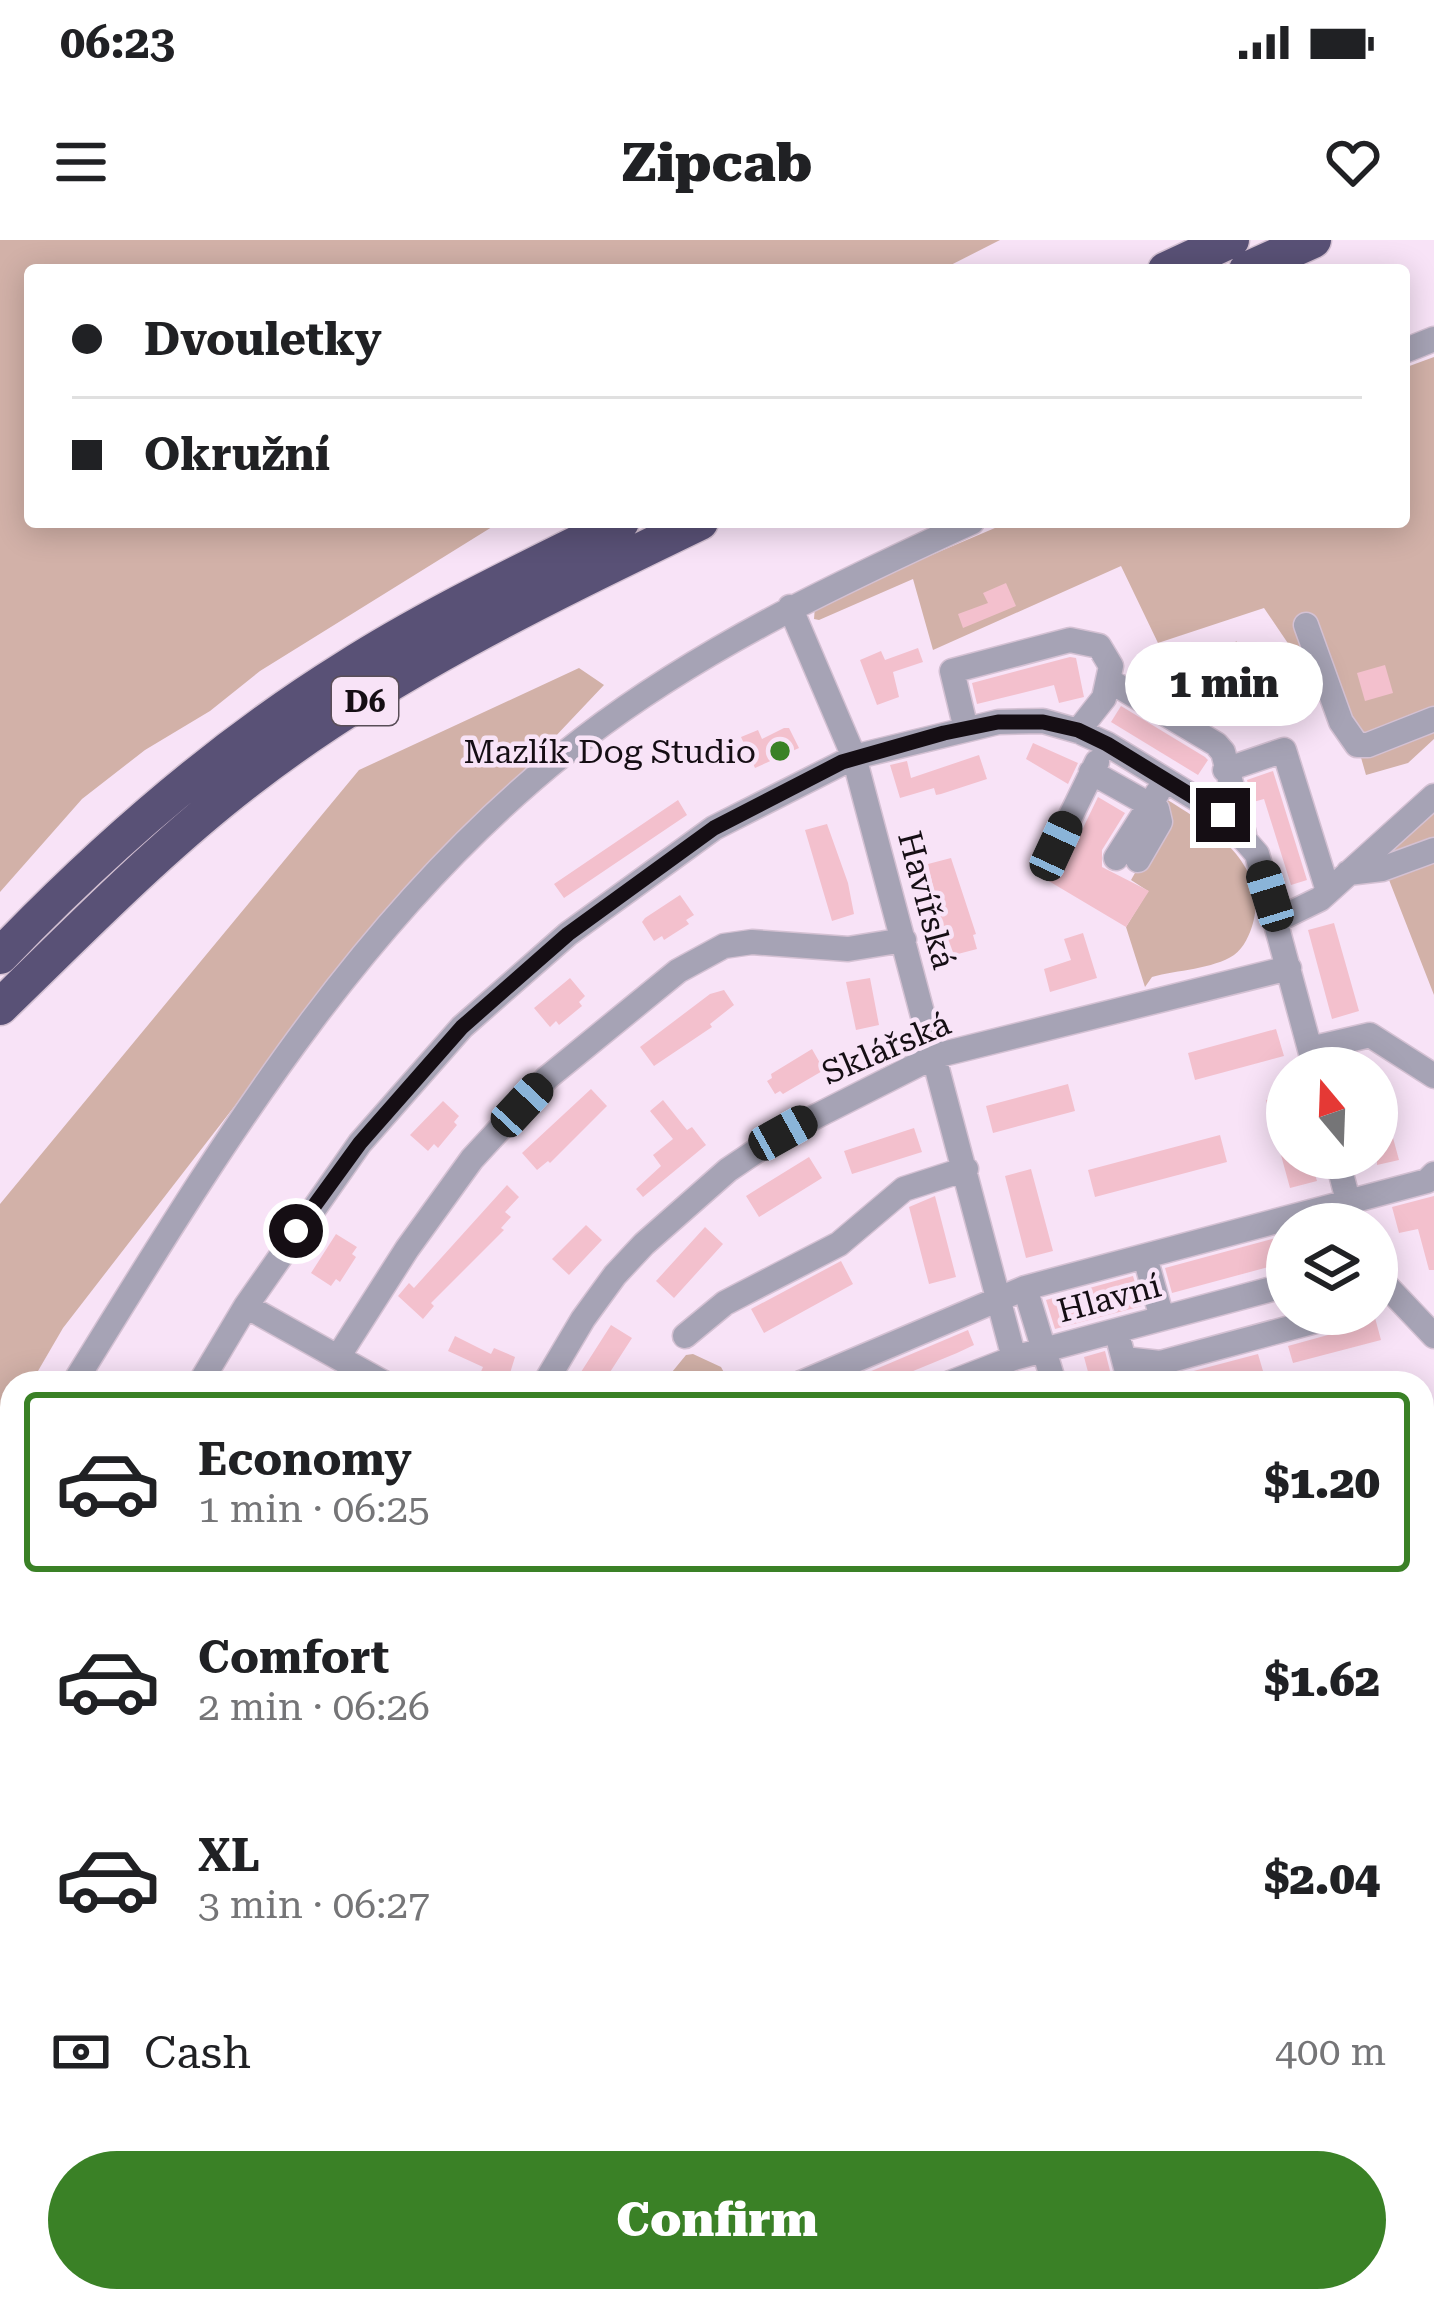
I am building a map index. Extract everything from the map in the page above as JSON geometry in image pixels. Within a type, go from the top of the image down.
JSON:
[{"type":"highway","points":[[1179,264],[1231,240]]},
{"type":"highway","points":[[1260,264],[1312,240]]},
{"type":"highway","name":"D6","points":[[0,956],[107,850],[238,741],[346,668],[470,597],[609,528]]},
{"type":"highway","name":"D6","points":[[0,1007],[178,836],[328,722],[581,580],[688,528]]},
{"type":"highway","points":[[0,930],[56,880],[107,850]]},
{"type":"highway","points":[[0,1034],[58,971],[71,939]]},
{"type":"street","points":[[82,1371],[262,1090],[335,986],[418,890],[511,799],[584,738],[663,682],[790,607],[960,528]]},
{"type":"street","name":"Havířská","points":[[790,607],[854,757],[1014,1358]]},
{"type":"street","points":[[1306,625],[1340,722],[1357,745],[1368,746],[1434,719]]},
{"type":"street","points":[[966,729],[952,671],[1070,640],[1100,646],[1109,659],[1110,681],[1093,716],[1078,730]]},
{"type":"street","points":[[1110,681],[1216,744],[1245,836]]},
{"type":"street","points":[[207,1371],[245,1306],[360,1143],[462,1027],[568,934],[714,828],[854,757],[998,722],[1043,722],[1078,730],[1107,744],[1223,815],[1257,854],[1309,1047]]},
{"type":"street","points":[[1056,846],[1107,744]]},
{"type":"street","points":[[1196,799],[1224,761],[1284,750],[1328,891]]},
{"type":"street","points":[[1091,772],[1149,805]]},
{"type":"street","points":[[1127,859],[1149,805],[1167,780]]},
{"type":"street","points":[[1277,920],[1328,891],[1434,796]]},
{"type":"street","points":[[1348,873],[1382,869],[1434,850]]},
{"type":"street","points":[[338,1357],[472,1159],[547,1078],[678,971],[724,946],[752,942],[848,949],[904,940]]},
{"type":"street","name":"Sklářská","points":[[553,1371],[615,1275],[705,1190],[783,1133],[935,1056],[1289,968]]},
{"type":"street","points":[[1341,1047],[1370,1035],[1389,1047]]},
{"type":"street","points":[[1398,1053],[1434,1076]]},
{"type":"street","points":[[685,1336],[724,1303],[839,1244],[904,1189],[966,1169]]},
{"type":"street","points":[[1375,1203],[1434,1174]]},
{"type":"street","points":[[829,1371],[1025,1288],[1266,1232]]},
{"type":"street","points":[[1145,1257],[1162,1318]]},
{"type":"street","points":[[1025,1288],[1050,1371]]},
{"type":"street","name":"Hlavní","points":[[995,1371],[1014,1358],[1266,1291]]},
{"type":"street","points":[[245,1306],[363,1371]]},
{"type":"street","points":[[1398,1308],[1434,1336]]},
{"type":"street","points":[[1115,1331],[1127,1371],[1266,1334]]},
{"type":"shaded area","points":[[0,240],[1000,240],[953,264],[24,264],[24,528],[490,528],[260,671],[210,711],[145,750],[82,799],[0,892]]},
{"type":"shaded area","points":[[1434,357],[1434,739],[1408,763],[1366,775],[1358,747],[1264,608],[1158,643],[1121,566],[933,650],[913,579],[814,619],[815,606],[828,599],[995,528],[1410,528],[1410,366]]},
{"type":"shaded area","points":[[1236,641],[1289,700],[1250,712],[1232,707],[1215,694]]},
{"type":"shaded area","points":[[579,668],[604,685],[363,940],[63,1328],[38,1371],[0,1371],[0,1204],[359,770]]},
{"type":"shaded area","points":[[1161,796],[1230,846],[1252,881],[1256,901],[1250,932],[1234,955],[1152,977],[1145,987],[1126,927],[1148,891],[1131,880]]},
{"type":"shaded area","points":[[1434,810],[1434,995],[1382,862]]},
{"type":"shaded area","points":[[693,1354],[723,1371],[673,1371],[686,1355]]},
{"type":"building","points":[[1006,583],[1016,606],[963,628],[958,614],[988,603],[983,593]]},
{"type":"building","points":[[918,648],[923,662],[893,672],[899,697],[877,705],[860,660],[881,651],[885,660]]},
{"type":"building","points":[[1076,658],[1084,697],[1059,703],[1054,685],[977,704],[972,683]]},
{"type":"building","points":[[1385,665],[1393,693],[1365,701],[1357,673]]},
{"type":"building","points":[[1121,706],[1205,757],[1208,760],[1198,775],[1111,722]]},
{"type":"building","points":[[789,728],[799,748],[755,768],[741,737],[758,730],[762,739]]},
{"type":"building","points":[[1033,743],[1078,763],[1068,784],[1026,759]]},
{"type":"building","points":[[979,755],[987,779],[941,794],[936,795],[934,788],[900,798],[890,765],[907,761],[911,778]]},
{"type":"building","points":[[1273,771],[1307,880],[1291,885],[1264,799],[1253,802],[1247,780]]},
{"type":"building","points":[[1098,797],[1125,813],[1102,850],[1102,867],[1149,891],[1126,927],[1047,880],[1058,862],[1071,853]]},
{"type":"building","points":[[678,800],[687,815],[564,898],[554,884]]},
{"type":"building","points":[[827,824],[854,914],[832,921],[805,830]]},
{"type":"building","points":[[951,858],[977,949],[954,955],[928,864]]},
{"type":"building","points":[[680,895],[694,915],[686,920],[689,924],[654,941],[642,922]]},
{"type":"building","points":[[1334,923],[1359,1011],[1332,1019],[1308,930]]},
{"type":"building","points":[[1083,933],[1097,978],[1050,992],[1044,969],[1071,960],[1064,939]]},
{"type":"building","points":[[570,978],[585,996],[579,1002],[582,1006],[550,1027],[534,1008]]},
{"type":"building","points":[[870,978],[879,1025],[856,1030],[846,982]]},
{"type":"building","points":[[724,990],[734,1005],[712,1027],[654,1066],[640,1047],[710,994]]},
{"type":"building","points":[[1276,1029],[1281,1047],[1266,1047],[1266,1061],[1195,1080],[1188,1053]]},
{"type":"building","points":[[812,1049],[824,1070],[775,1094],[767,1081],[771,1074]]},
{"type":"building","points":[[1068,1084],[1075,1111],[993,1133],[986,1106]]},
{"type":"building","points":[[591,1089],[607,1106],[550,1163],[537,1170],[522,1153]]},
{"type":"building","points":[[663,1100],[706,1145],[643,1197],[636,1189],[661,1166],[653,1155],[673,1139],[650,1111]]},
{"type":"building","points":[[443,1101],[459,1116],[457,1125],[438,1148],[434,1144],[428,1151],[410,1135]]},
{"type":"building","points":[[914,1128],[922,1152],[852,1174],[844,1151]]},
{"type":"building","points":[[1220,1135],[1227,1162],[1095,1197],[1088,1170]]},
{"type":"building","points":[[809,1157],[822,1178],[759,1217],[746,1196]]},
{"type":"building","points":[[1031,1169],[1053,1251],[1026,1258],[1005,1176]]},
{"type":"building","points":[[1288,1179],[1317,1181],[1290,1188]]},
{"type":"building","points":[[507,1185],[519,1197],[505,1212],[511,1217],[504,1230],[431,1303],[434,1306],[423,1319],[398,1296],[409,1283],[414,1288]]},
{"type":"building","points":[[935,1196],[956,1277],[929,1284],[909,1207]]},
{"type":"building","points":[[1434,1196],[1434,1270],[1429,1270],[1418,1229],[1399,1233],[1398,1205]]},
{"type":"building","points":[[586,1225],[602,1240],[569,1275],[552,1259]]},
{"type":"building","points":[[705,1227],[723,1244],[674,1298],[656,1281]]},
{"type":"building","points":[[336,1234],[357,1247],[340,1282],[336,1279],[331,1286],[311,1273]]},
{"type":"building","points":[[1266,1241],[1266,1268],[1172,1293],[1165,1268]]},
{"type":"building","points":[[841,1261],[853,1284],[764,1333],[751,1309]]},
{"type":"building","points":[[1133,1276],[1142,1306],[1055,1329],[1046,1300]]},
{"type":"building","points":[[611,1325],[632,1338],[611,1371],[582,1371]]},
{"type":"building","points":[[968,1330],[974,1345],[913,1371],[871,1371]]},
{"type":"building","points":[[1328,1335],[1380,1335],[1381,1340],[1293,1363],[1288,1346]]},
{"type":"building","points":[[455,1336],[491,1354],[494,1348],[515,1357],[511,1371],[481,1371],[483,1367],[448,1351]]},
{"type":"building","points":[[1105,1351],[1110,1371],[1088,1371],[1084,1357]]},
{"type":"building","points":[[1258,1354],[1263,1371],[1194,1371]]},
{"type":"place","name":"Mazlík Dog Studio","points":[[780,751]]},
{"type":"route","points":[[296,1231],[360,1143],[462,1027],[568,934],[714,828],[842,762],[998,722],[1043,722],[1078,730],[1107,744],[1223,815]]}]
